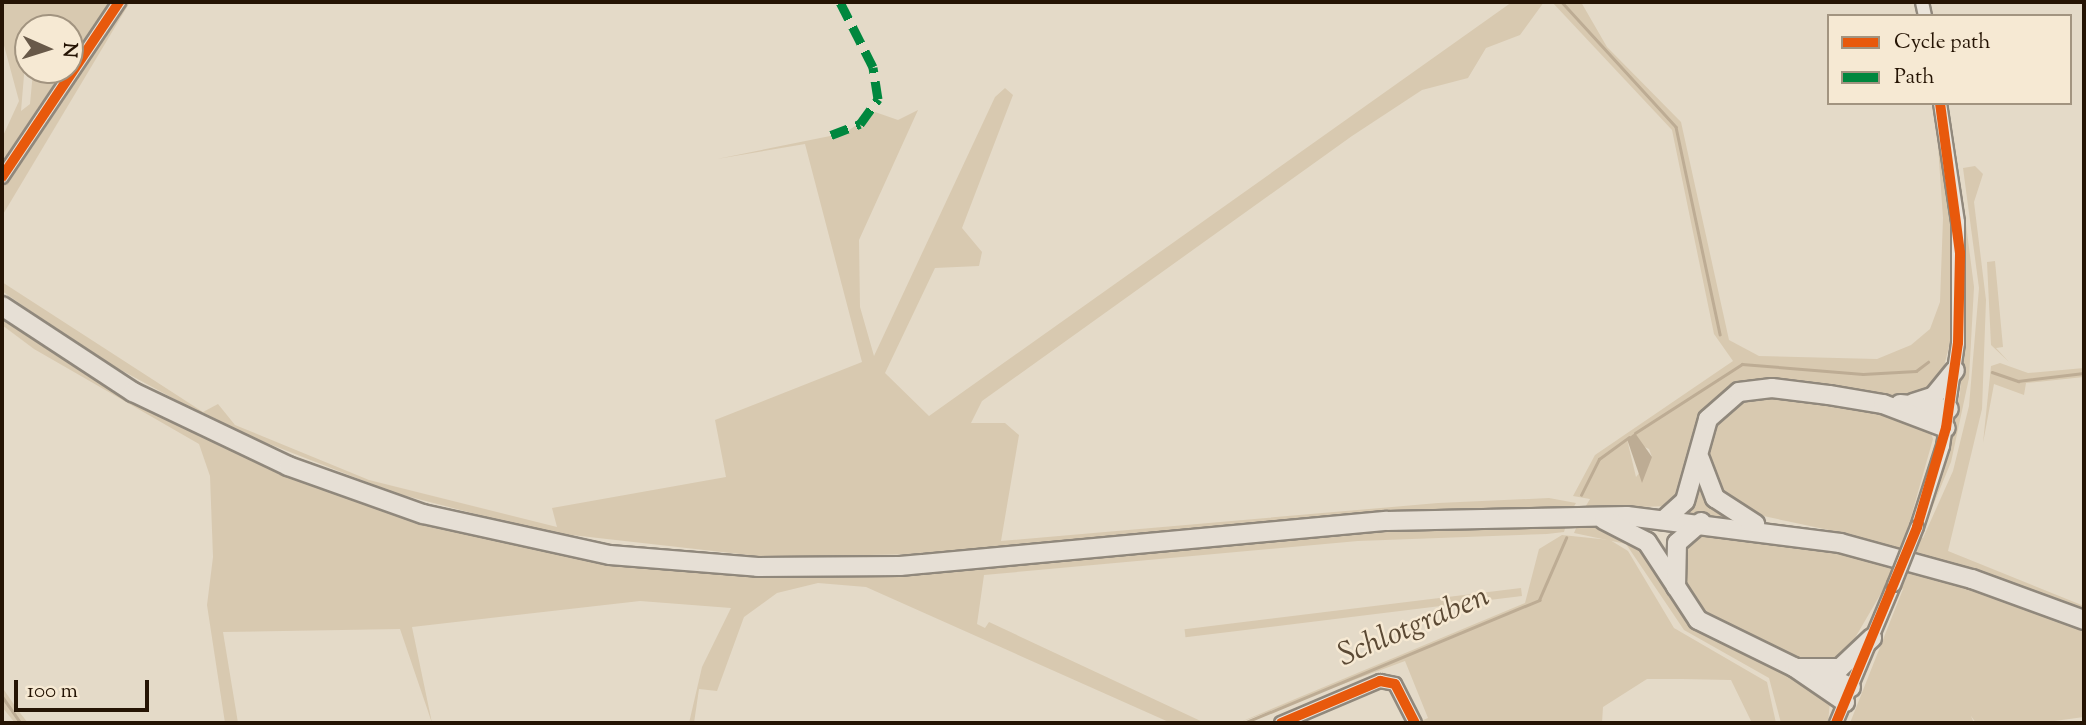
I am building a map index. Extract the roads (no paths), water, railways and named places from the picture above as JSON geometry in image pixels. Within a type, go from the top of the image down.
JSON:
[{"type":"highway","points":[[2,306],[167,411],[316,478],[470,527],[633,558],[779,568],[900,566],[1387,520],[1590,515],[1666,518],[1771,531],[1944,570],[2084,620]]},
{"type":"highway","points":[[1910,403],[1934,396],[1955,370]]},
{"type":"highway","points":[[1666,518],[1685,501],[1698,450],[1714,410],[1748,390],[1789,389],[1883,404],[1910,403],[1949,409]]},
{"type":"highway","points":[[1883,404],[1946,428]]},
{"type":"highway","points":[[1698,450],[1715,498],[1771,531]]},
{"type":"highway","points":[[1590,515],[1647,542],[1677,594],[1698,620],[1848,694]]},
{"type":"highway","points":[[1677,594],[1677,543],[1701,522]]},
{"type":"highway","points":[[1794,667],[1815,671],[1840,668],[1872,638]]},
{"type":"highway","points":[[1815,671],[1848,694]]},
{"type":"street","points":[[2,177],[119,2]]},
{"type":"street","points":[[1836,723],[1917,527],[1946,428],[1955,370],[1960,253],[1940,105]]},
{"type":"street","points":[[1281,723],[1380,681],[1395,684],[1415,723]]},
{"type":"waterway","points":[[1562,2],[1676,127],[1720,334]]},
{"type":"waterway","points":[[1635,433],[1742,364],[1863,374],[1916,371],[1928,362]]},
{"type":"waterway","points":[[1992,372],[2018,381],[2084,373]]},
{"type":"waterway","points":[[1581,495],[1599,459],[1629,437]]},
{"type":"waterway","name":"Schlotgraben","points":[[1244,723],[1539,600],[1566,538]]},
{"type":"waterway","name":"Schlotgraben","points":[[2,696],[21,723]]}]
